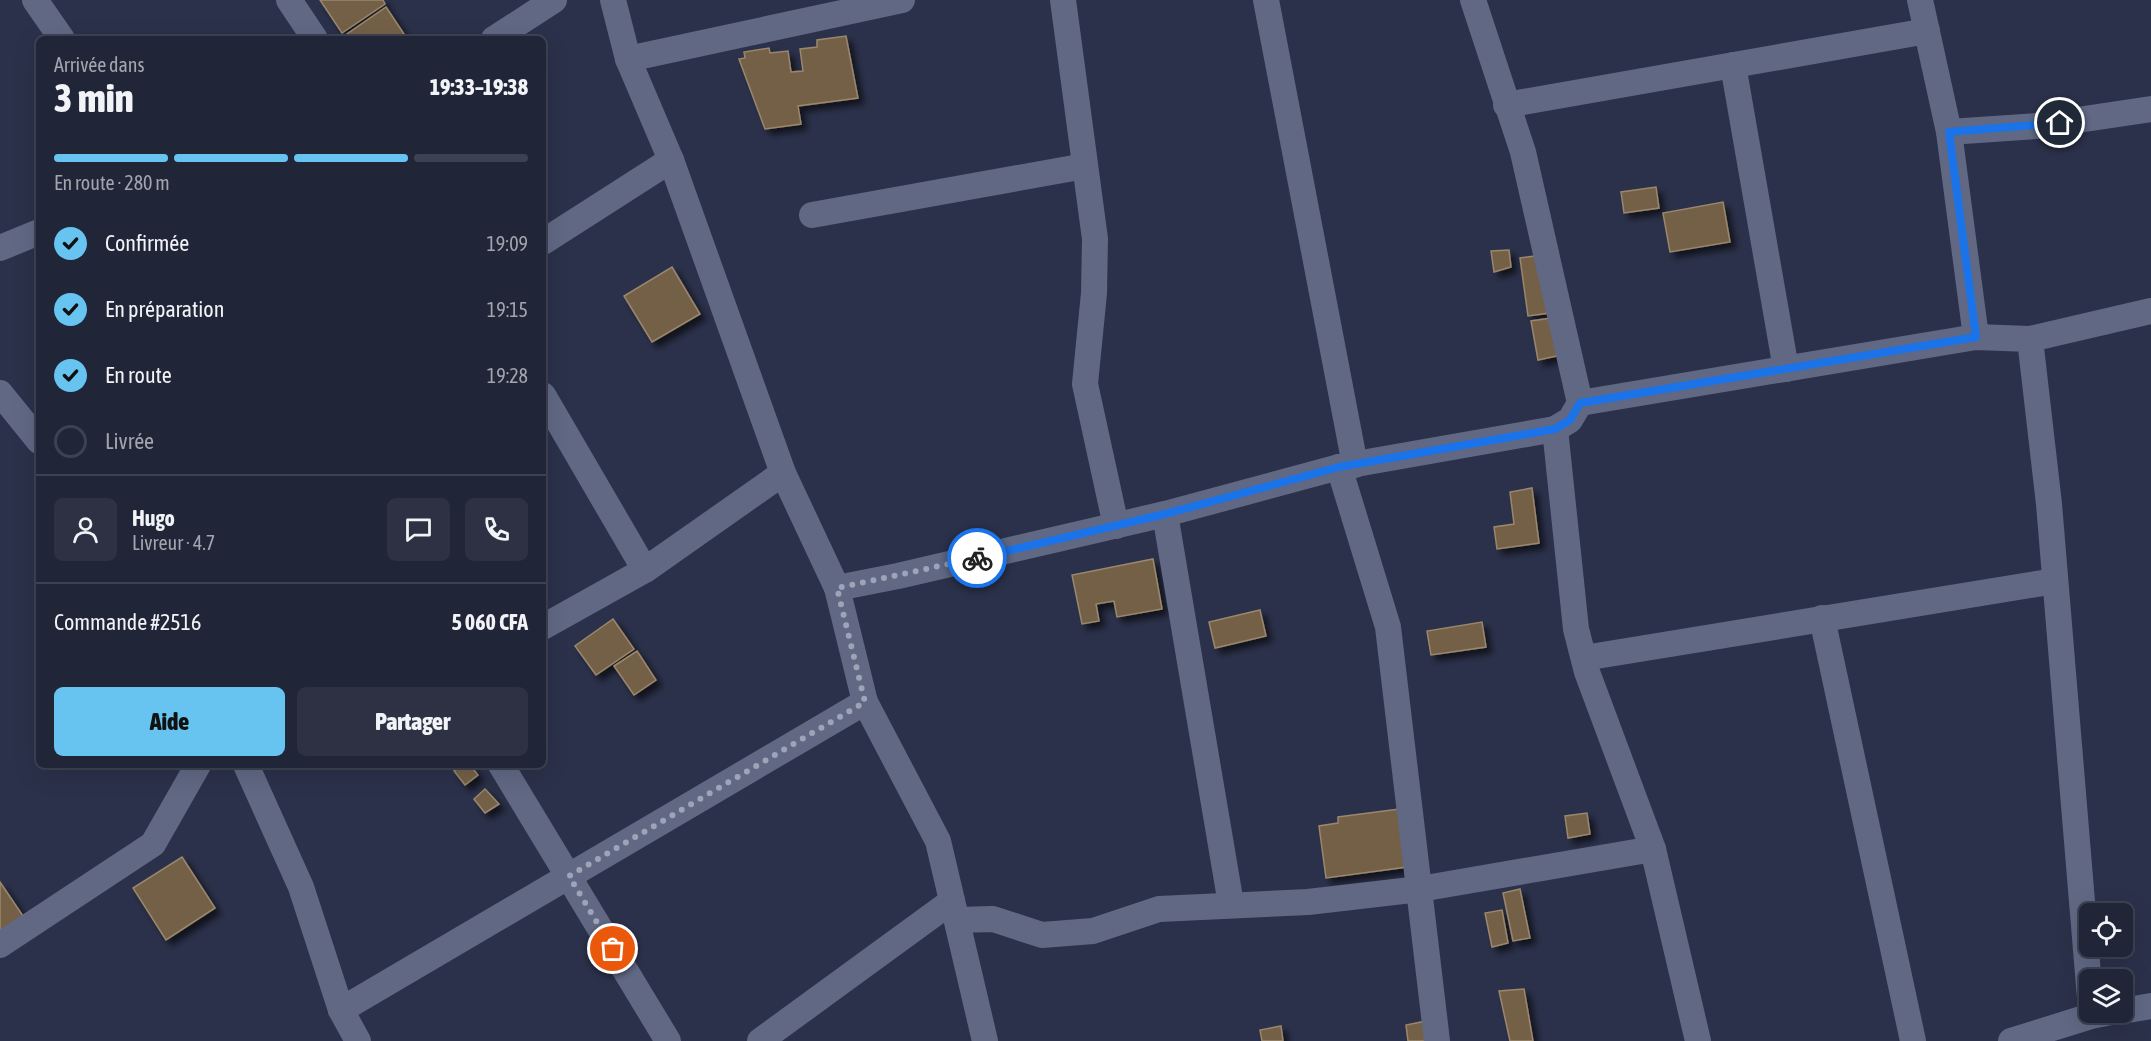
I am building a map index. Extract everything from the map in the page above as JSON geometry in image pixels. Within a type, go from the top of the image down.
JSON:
[{"type":"street","points":[[35,0],[61,36]]},
{"type":"street","points":[[289,0],[313,36]]},
{"type":"street","points":[[499,36],[554,0]]},
{"type":"street","points":[[613,0],[628,59],[671,160],[783,473],[837,588],[865,702],[938,841],[985,1041]]},
{"type":"street","points":[[628,59],[903,0]]},
{"type":"street","points":[[1063,0],[1095,239],[1094,293],[1085,384],[1116,526]]},
{"type":"street","points":[[1266,0],[1347,466],[1388,627],[1437,1041]]},
{"type":"street","points":[[837,588],[1116,526],[1347,466],[1555,429],[1570,420],[1580,403],[1523,152],[1473,0]]},
{"type":"street","points":[[1920,0],[1949,132],[1976,337]]},
{"type":"street","points":[[1506,105],[1927,31]]},
{"type":"street","points":[[1733,65],[1786,369]]},
{"type":"street","points":[[1949,132],[2037,126],[2151,110]]},
{"type":"street","points":[[546,240],[671,160]]},
{"type":"street","points":[[812,215],[1085,166]]},
{"type":"street","points":[[0,248],[36,233]]},
{"type":"street","points":[[1580,403],[1976,337],[2030,339],[2151,311]]},
{"type":"street","points":[[2030,339],[2092,969]]},
{"type":"street","points":[[0,393],[36,437]]},
{"type":"street","points":[[546,400],[645,570]]},
{"type":"street","points":[[1555,429],[1576,629],[1584,658],[1653,849],[1698,1041]]},
{"type":"street","points":[[546,625],[645,570],[783,473]]},
{"type":"street","points":[[1165,514],[1231,904]]},
{"type":"street","points":[[1584,658],[2055,581]]},
{"type":"street","points":[[1822,618],[1913,1041]]},
{"type":"street","points":[[341,1010],[865,702]]},
{"type":"street","points":[[0,945],[153,844],[196,768]]},
{"type":"street","points":[[247,768],[301,887],[341,1010],[358,1041]]},
{"type":"street","points":[[503,768],[668,1041]]},
{"type":"street","points":[[760,1041],[954,910],[993,919],[1042,935],[1093,931],[1159,909],[1308,902],[1420,889],[1653,849]]},
{"type":"street","points":[[2133,1009],[2151,1006]]},
{"type":"street","points":[[2011,1041],[2079,1016]]},
{"type":"building","points":[[320,0],[383,0],[385,4],[342,33]]},
{"type":"building","points":[[386,7],[405,36],[348,36],[347,34]]},
{"type":"building","points":[[846,36],[858,98],[798,106],[801,124],[765,129],[739,59],[745,58],[744,52],[769,48],[770,53],[788,51],[791,72],[803,71],[800,49],[817,47],[817,40]]},
{"type":"building","points":[[1656,187],[1659,208],[1624,213],[1621,192]]},
{"type":"building","points":[[1723,202],[1730,242],[1670,252],[1663,213]]},
{"type":"building","points":[[1509,250],[1511,267],[1494,272],[1491,251]]},
{"type":"building","points":[[1542,255],[1550,313],[1528,316],[1520,258]]},
{"type":"building","points":[[672,267],[700,314],[652,342],[624,296]]},
{"type":"building","points":[[1551,318],[1557,356],[1538,360],[1531,321]]},
{"type":"building","points":[[1532,488],[1539,543],[1497,549],[1494,527],[1514,524],[1510,492]]},
{"type":"building","points":[[1153,559],[1162,609],[1117,617],[1114,601],[1096,604],[1099,621],[1082,624],[1072,575]]},
{"type":"building","points":[[1260,610],[1266,636],[1215,648],[1209,622]]},
{"type":"building","points":[[613,619],[634,649],[596,675],[575,646]]},
{"type":"building","points":[[1482,622],[1486,647],[1431,655],[1427,631]]},
{"type":"building","points":[[637,651],[656,680],[634,695],[614,666]]},
{"type":"building","points":[[458,768],[472,768],[478,775],[465,785],[454,771]]},
{"type":"building","points":[[485,789],[499,804],[485,813],[474,799]]},
{"type":"building","points":[[1399,809],[1407,867],[1326,878],[1319,826],[1338,823],[1338,817]]},
{"type":"building","points":[[1587,813],[1590,834],[1568,838],[1565,816]]},
{"type":"building","points":[[182,857],[215,908],[166,940],[133,888]]},
{"type":"building","points":[[0,882],[23,916],[0,932]]},
{"type":"building","points":[[1520,889],[1530,938],[1513,941],[1503,893]]},
{"type":"building","points":[[1502,910],[1508,943],[1492,947],[1485,913]]},
{"type":"building","points":[[1524,989],[1533,1041],[1510,1041],[1499,991]]},
{"type":"building","points":[[1426,1021],[1429,1041],[1408,1041],[1406,1025]]},
{"type":"building","points":[[1281,1026],[1283,1041],[1262,1041],[1260,1030]]},
{"type":"way so far","points":[[613,949],[569,876],[865,702],[837,588],[977,558]]},
{"type":"route","points":[[977,558],[1165,514],[1339,467],[1555,429],[1570,420],[1580,403],[1976,337],[1949,132],[2060,123]]}]
